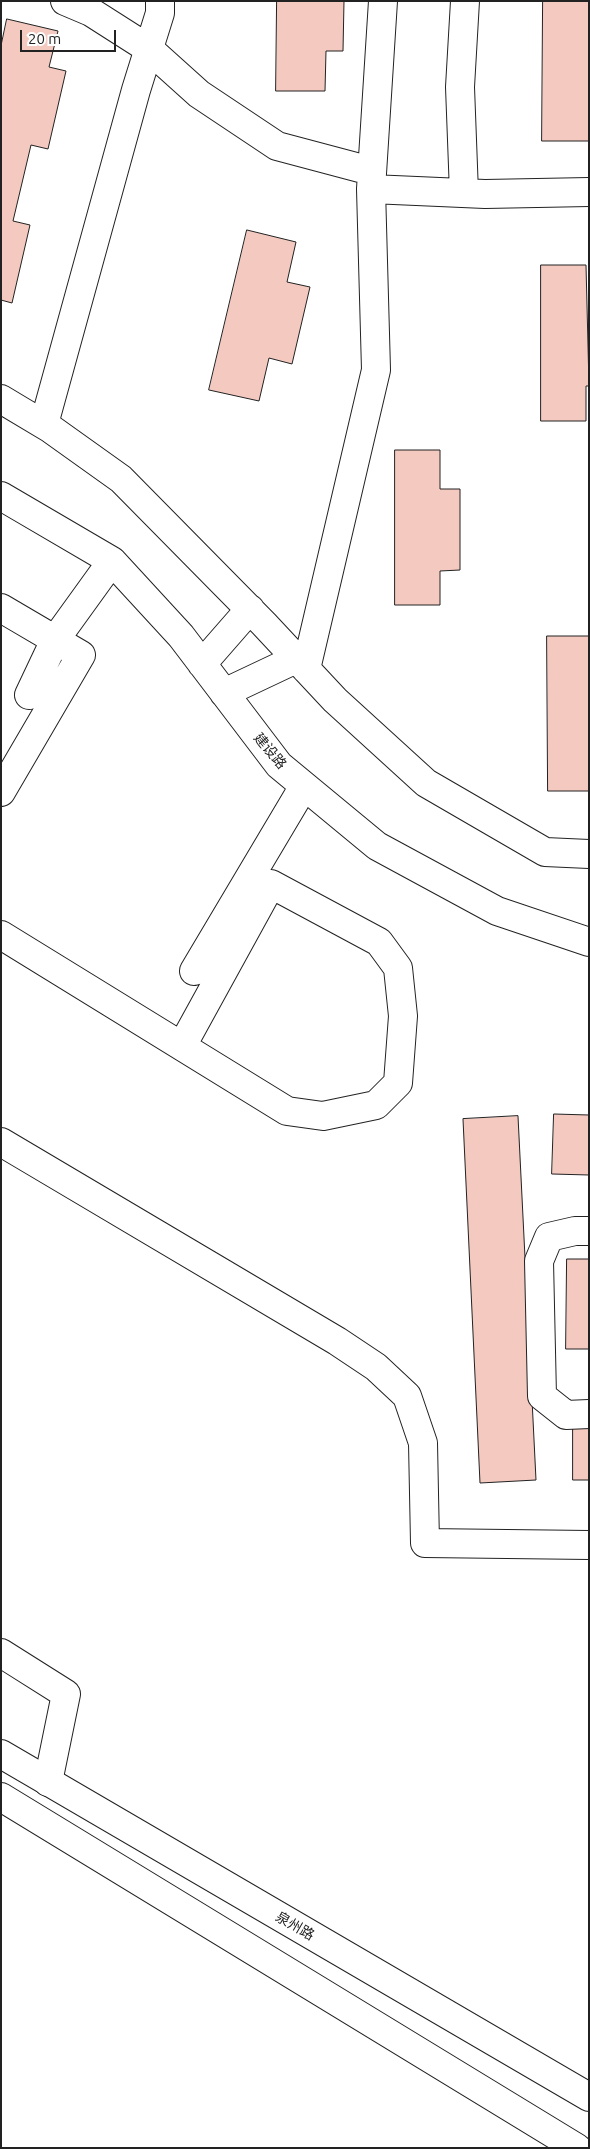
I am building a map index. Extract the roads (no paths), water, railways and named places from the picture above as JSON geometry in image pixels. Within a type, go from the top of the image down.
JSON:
[{"type":"street","points":[[65,1],[91,12],[148,49],[199,94],[278,146],[371,180],[464,193],[589,192]]},
{"type":"street","points":[[44,424],[148,49],[160,13],[160,1]]},
{"type":"street","points":[[301,664],[376,370],[371,180],[383,1]]},
{"type":"street","points":[[464,193],[460,87],[465,1]]},
{"type":"street","points":[[1,399],[44,424],[121,479],[250,609],[335,700],[426,783],[545,852],[589,854]]},
{"type":"street","name":"建设路","points":[[1,496],[112,561],[182,636],[279,765],[377,846],[497,911],[589,942]]},
{"type":"street","points":[[29,695],[55,640],[112,561]]},
{"type":"street","points":[[1,608],[81,655],[1,792]]},
{"type":"street","points":[[202,664],[250,609]]},
{"type":"street","points":[[224,693],[301,664]]},
{"type":"street","points":[[194,971],[304,786]]},
{"type":"street","points":[[1,934],[287,1111],[323,1116],[376,1105],[398,1083],[403,1016],[398,968],[379,942],[271,884],[262,856]]},
{"type":"street","points":[[182,1046],[271,884]]},
{"type":"street","points":[[1,1142],[337,1341],[376,1367],[408,1396],[423,1443],[425,1543],[589,1545]]},
{"type":"street","points":[[589,1231],[575,1231],[548,1237],[539,1261],[542,1396],[566,1415],[589,1414]]},
{"type":"street","points":[[1,1653],[66,1694],[48,1782]]},
{"type":"street","name":"泉州路","points":[[1,1754],[589,2096]]},
{"type":"street","points":[[1,1797],[577,2148]]}]
